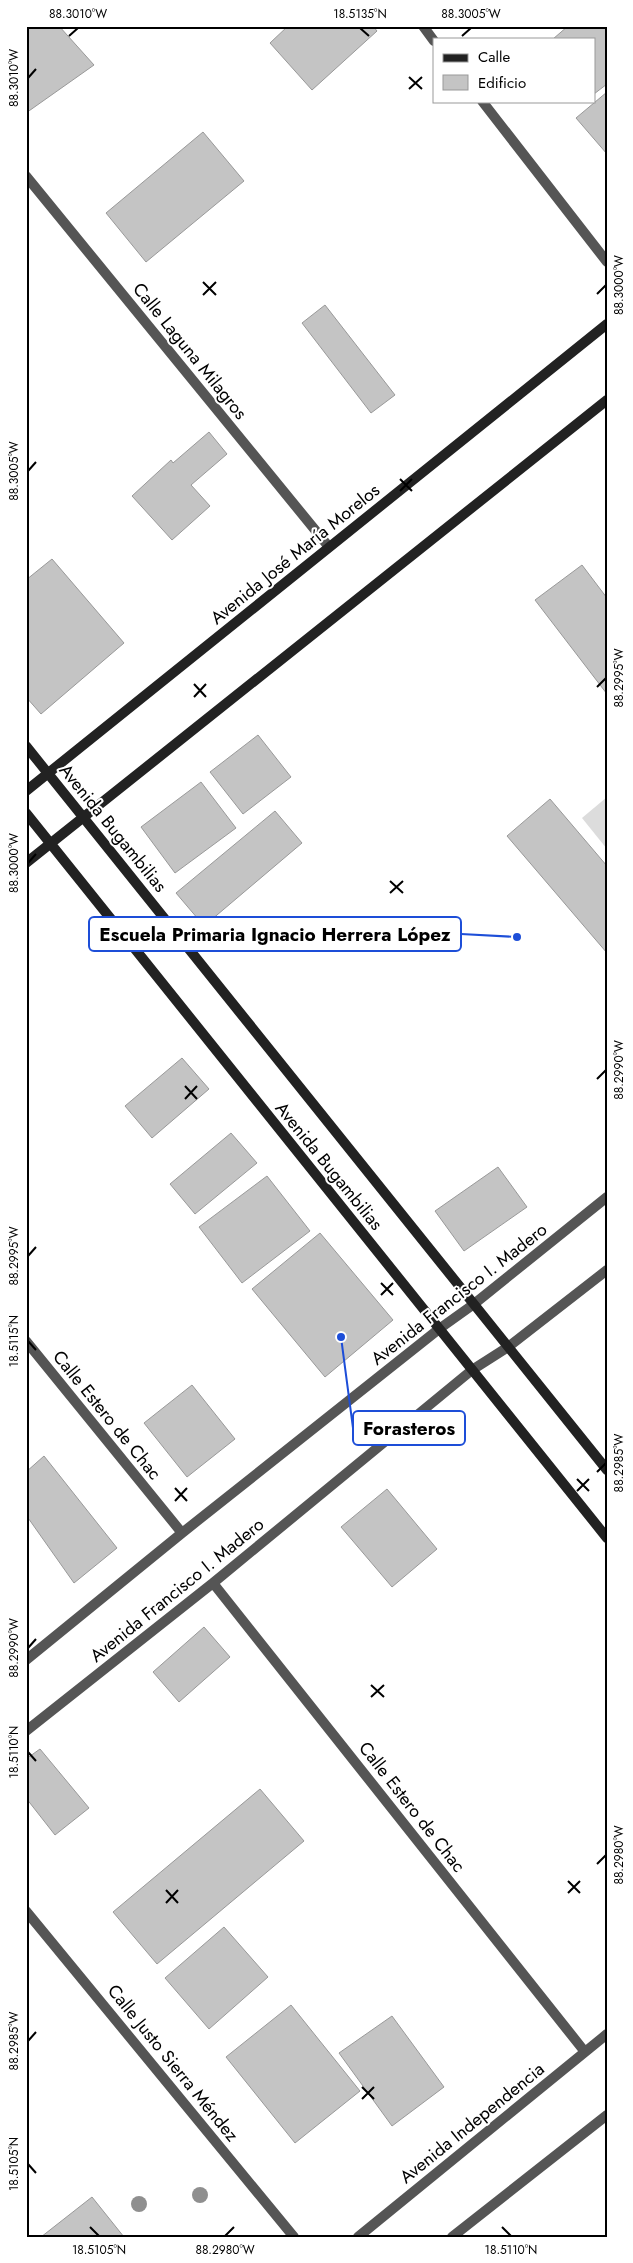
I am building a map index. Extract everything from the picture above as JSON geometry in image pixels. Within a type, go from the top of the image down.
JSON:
[{"type":"main road","name":"Avenida José María Morelos","points":[[26,791],[607,324]]},
{"type":"main road","points":[[26,864],[607,400]]},
{"type":"main road","name":"Avenida Bugambilias","points":[[26,746],[607,1470]]},
{"type":"main road","name":"Avenida Bugambilias","points":[[26,813],[607,1538]]},
{"type":"street","points":[[423,26],[433,40]]},
{"type":"street","points":[[483,102],[607,262]]},
{"type":"street","name":"Calle Laguna Milagros","points":[[26,176],[329,547]]},
{"type":"street","name":"Avenida Francisco I. Madero","points":[[26,1660],[182,1533],[607,1197]]},
{"type":"street","name":"Avenida Francisco I. Madero","points":[[26,1731],[213,1583],[472,1370],[508,1347],[607,1270]]},
{"type":"street","name":"Calle Estero de Chac","points":[[26,1341],[182,1533]]},
{"type":"street","name":"Calle Estero de Chac","points":[[213,1583],[585,2052]]},
{"type":"street","name":"Calle Justo Sierra Méndez","points":[[26,1911],[294,2237]]},
{"type":"street","name":"Avenida Independencia","points":[[358,2237],[607,2034]]},
{"type":"street","points":[[452,2237],[607,2115]]},
{"type":"shaded area","points":[[607,797],[607,849],[582,818]]},
{"type":"building","points":[[26,26],[59,26],[94,65],[26,113]]},
{"type":"building","points":[[288,26],[373,26],[377,31],[312,90],[270,43]]},
{"type":"building","points":[[568,26],[607,26],[607,84],[596,92],[596,38],[554,38]]},
{"type":"building","points":[[607,92],[607,154],[576,118]]},
{"type":"building","points":[[203,132],[244,181],[146,262],[106,213]]},
{"type":"building","points":[[325,305],[395,395],[371,413],[302,323]]},
{"type":"building","points":[[209,432],[227,454],[191,485],[210,506],[172,540],[132,496],[171,460],[173,463]]},
{"type":"building","points":[[52,559],[124,643],[41,714],[26,697],[26,580]]},
{"type":"building","points":[[582,565],[607,598],[607,694],[535,600]]},
{"type":"building","points":[[258,735],[291,777],[243,814],[210,772]]},
{"type":"building","points":[[201,782],[236,828],[175,873],[141,827]]},
{"type":"building","points":[[550,799],[607,866],[607,953],[507,836]]},
{"type":"building","points":[[275,811],[302,843],[204,926],[176,893]]},
{"type":"building","points":[[182,1058],[209,1089],[152,1138],[125,1106]]},
{"type":"building","points":[[231,1133],[257,1163],[195,1214],[170,1184]]},
{"type":"building","points":[[498,1167],[527,1207],[464,1251],[435,1211]]},
{"type":"building","points":[[267,1176],[310,1231],[242,1283],[199,1227]]},
{"type":"building","points":[[320,1233],[393,1320],[325,1377],[252,1289]]},
{"type":"building","points":[[192,1385],[235,1439],[187,1477],[144,1423]]},
{"type":"building","points":[[44,1456],[117,1548],[74,1583],[26,1515],[26,1472]]},
{"type":"building","points":[[387,1489],[437,1549],[392,1587],[341,1527]]},
{"type":"building","points":[[204,1627],[230,1657],[179,1702],[153,1672]]},
{"type":"building","points":[[40,1749],[89,1808],[55,1835],[26,1798],[26,1759]]},
{"type":"building","points":[[260,1789],[304,1841],[157,1964],[113,1912]]},
{"type":"building","points":[[224,1927],[268,1977],[209,2029],[165,1978]]},
{"type":"building","points":[[291,2005],[360,2091],[295,2143],[226,2057]]},
{"type":"building","points":[[392,2016],[444,2087],[392,2126],[339,2053]]},
{"type":"building","points":[[92,2197],[124,2237],[41,2237]]},
{"type":"place","name":"Escuela Primaria Ignacio Herrera López","points":[[517,937]]},
{"type":"place","name":"Forasteros","points":[[341,1337]]}]
